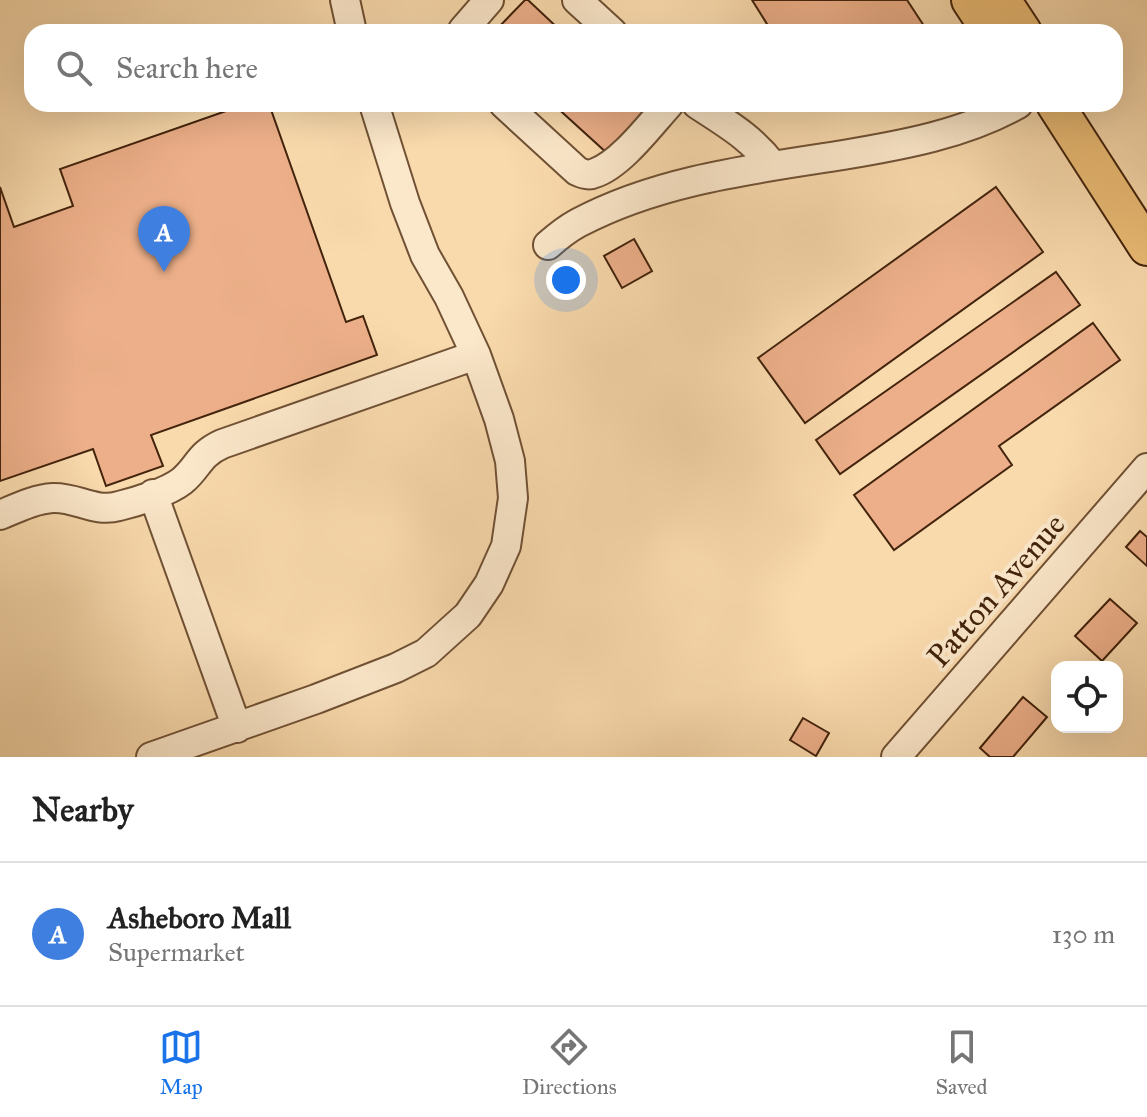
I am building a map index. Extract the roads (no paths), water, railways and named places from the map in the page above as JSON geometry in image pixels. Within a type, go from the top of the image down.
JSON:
[{"type":"main road","points":[[970,0],[986,24]]},
{"type":"main road","points":[[1002,0],[1018,24]]},
{"type":"main road","points":[[1060,112],[1147,247]]},
{"type":"street","points":[[345,0],[350,24]]},
{"type":"street","points":[[468,24],[489,0]]},
{"type":"street","points":[[577,0],[603,24]]},
{"type":"street","points":[[151,757],[396,668],[426,653],[468,615],[489,584],[506,546],[513,498],[510,461],[499,419],[476,355],[425,255],[377,112]]},
{"type":"street","points":[[513,112],[585,175],[595,174],[616,161],[662,112]]},
{"type":"street","points":[[709,112],[746,136],[773,166]]},
{"type":"street","points":[[548,245],[575,225],[618,205],[674,186],[937,137],[1004,112]]},
{"type":"street","points":[[0,515],[54,498],[103,510],[119,507],[172,488],[185,479],[208,451],[222,444],[476,355]]},
{"type":"street","name":"Patton Avenue","points":[[907,752],[1147,468]]},
{"type":"street","points":[[153,494],[237,728]]},
{"type":"place","name":"Asheboro Mall","points":[[164,272]]}]
